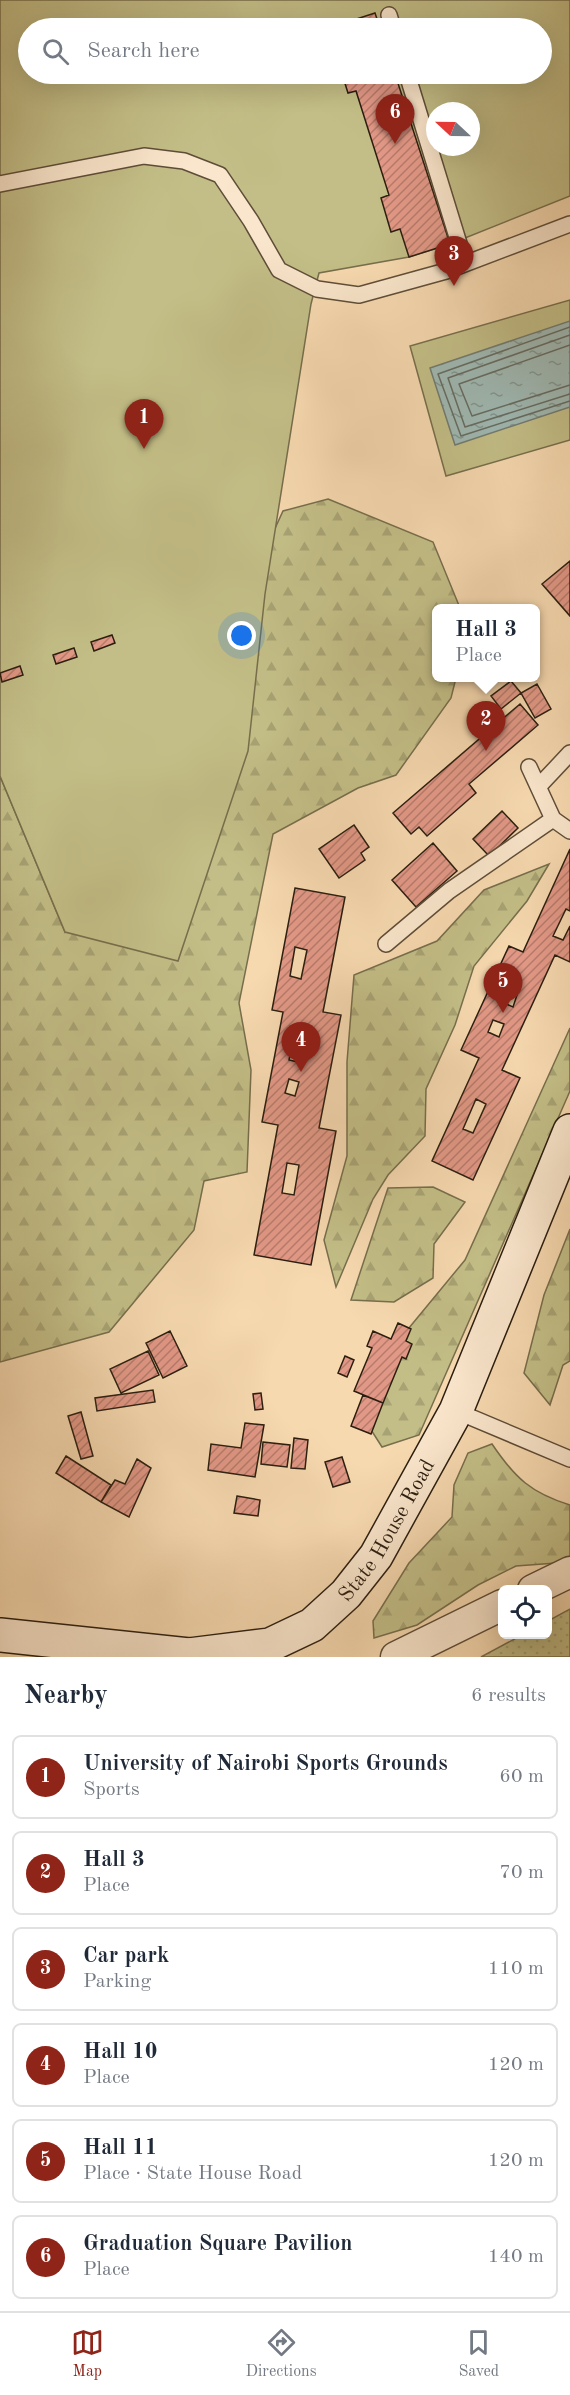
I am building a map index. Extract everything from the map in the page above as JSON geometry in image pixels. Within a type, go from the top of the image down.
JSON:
[{"type":"street","name":"State House Road","points":[[0,1635],[189,1655],[274,1651],[312,1625],[346,1594],[370,1563],[400,1516],[456,1411],[570,1131]]},
{"type":"street","points":[[543,1585],[570,1572]]},
{"type":"street","points":[[396,1657],[498,1607]]},
{"type":"lane","points":[[410,84],[465,263]]},
{"type":"lane","points":[[0,184],[144,156],[184,161],[220,175],[251,221],[279,270],[317,289],[359,295],[465,263],[570,224]]},
{"type":"lane","points":[[539,786],[570,753]]},
{"type":"lane","points":[[528,767],[553,819],[570,831]]},
{"type":"lane","points":[[386,944],[449,891],[553,819]]},
{"type":"lane","points":[[456,1411],[570,1459]]},
{"type":"green space","points":[[0,0],[570,0],[570,196],[450,244],[409,257],[319,273],[311,304],[265,594],[248,751],[178,961],[65,932],[0,776]]},
{"type":"green space","points":[[570,300],[570,440],[446,476],[410,346]]},
{"type":"green space","points":[[328,499],[433,542],[458,604],[432,604],[432,682],[455,682],[451,698],[396,775],[358,788],[273,834],[239,1003],[251,1070],[247,1172],[204,1181],[194,1230],[109,1332],[0,1362],[0,776],[65,932],[240,605],[283,511]]},
{"type":"green space","points":[[549,864],[527,901],[474,966],[455,1025],[426,1089],[425,1136],[388,1175],[373,1199],[336,1287],[324,1240],[347,1156],[347,1062],[354,975],[437,941],[484,890]]},
{"type":"green space","points":[[570,1028],[570,1091],[419,1435],[382,1447],[359,1411],[404,1334],[465,1260]]},
{"type":"green space","points":[[433,1187],[465,1202],[434,1244],[433,1278],[394,1302],[351,1300],[388,1188]]},
{"type":"green space","points":[[570,1229],[570,1361],[563,1365],[550,1405],[524,1373],[544,1295]]},
{"type":"green space","points":[[492,1444],[508,1466],[525,1483],[545,1495],[570,1505],[570,1562],[516,1566],[478,1585],[417,1625],[374,1638],[373,1621],[409,1563],[452,1517],[454,1485],[468,1453]]},
{"type":"green space","points":[[570,1609],[570,1657],[481,1657],[515,1639],[552,1639],[552,1619]]},
{"type":"water","points":[[570,321],[570,407],[455,445],[430,368]]},
{"type":"building","points":[[375,13],[377,18],[360,18]]},
{"type":"building","points":[[345,84],[398,84],[450,244],[409,257],[400,229],[391,232],[381,198],[389,195],[356,91],[348,93]]},
{"type":"building","points":[[570,561],[570,616],[542,584]]},
{"type":"building","points":[[112,635],[115,643],[94,651],[91,642]]},
{"type":"building","points":[[74,648],[77,657],[56,664],[53,655]]},
{"type":"building","points":[[20,666],[23,675],[2,682],[0,673]]},
{"type":"building","points":[[510,682],[521,693],[501,709],[491,696]]},
{"type":"building","points":[[537,684],[551,709],[535,718],[521,693]]},
{"type":"building","points":[[520,704],[538,725],[469,784],[476,793],[427,836],[419,827],[411,834],[393,813]]},
{"type":"building","points":[[502,811],[518,828],[489,856],[473,839]]},
{"type":"building","points":[[354,825],[369,847],[361,853],[365,860],[339,878],[319,849]]},
{"type":"building","points":[[433,843],[457,871],[416,907],[392,880]]},
{"type":"building","points":[[570,849],[570,911],[566,909],[553,936],[563,940],[570,926],[570,962],[555,955],[502,1070],[520,1078],[473,1180],[432,1161],[479,1058],[461,1050],[509,946],[523,952]],"holes":[[[507,991],[517,995],[513,1007],[502,1002]],[[493,1020],[504,1024],[499,1037],[488,1032]],[[476,1099],[486,1104],[473,1133],[463,1129]]]},
{"type":"building","points":[[295,888],[345,897],[323,1012],[341,1015],[319,1128],[336,1131],[311,1265],[254,1255],[278,1125],[262,1122],[283,1012],[272,1010]],"holes":[[[295,947],[307,950],[301,979],[290,976]],[[292,1046],[305,1048],[302,1063],[289,1060]],[[289,1079],[299,1082],[295,1096],[285,1093]],[[287,1163],[299,1165],[294,1195],[282,1193]]]},
{"type":"building","points":[[398,1323],[411,1329],[406,1341],[412,1344],[406,1359],[402,1357],[383,1403],[354,1391],[372,1348],[367,1346],[373,1331],[391,1339]]},
{"type":"building","points":[[170,1331],[187,1366],[163,1378],[146,1343]]},
{"type":"building","points":[[148,1351],[159,1375],[121,1393],[110,1369]]},
{"type":"building","points":[[345,1356],[354,1360],[347,1377],[338,1373]]},
{"type":"building","points":[[153,1390],[155,1402],[97,1411],[95,1398]]},
{"type":"building","points":[[261,1393],[263,1409],[255,1410],[253,1394]]},
{"type":"building","points":[[363,1395],[383,1403],[371,1434],[351,1426]]},
{"type":"building","points":[[81,1412],[93,1456],[81,1459],[68,1416]]},
{"type":"building","points":[[245,1423],[264,1425],[255,1477],[208,1470],[211,1444],[241,1448]]},
{"type":"building","points":[[294,1438],[308,1440],[305,1469],[291,1468]]},
{"type":"building","points":[[263,1442],[290,1445],[287,1467],[261,1464]]},
{"type":"building","points":[[66,1456],[111,1485],[101,1502],[56,1473]]},
{"type":"building","points":[[342,1457],[350,1482],[333,1487],[325,1462]]},
{"type":"building","points":[[137,1459],[151,1468],[129,1517],[101,1502],[115,1480],[125,1484]]},
{"type":"building","points":[[237,1496],[260,1500],[258,1516],[234,1513]]},
{"type":"place","name":"Graduation Square Pavilion","points":[[395,144]]},
{"type":"place","name":"Car park","points":[[454,286]]},
{"type":"place","name":"University of Nairobi Sports Grounds","points":[[144,449]]},
{"type":"place","name":"Hall 3","points":[[486,751]]},
{"type":"place","name":"Hall 11","points":[[503,1013]]},
{"type":"place","name":"Hall 10","points":[[301,1072]]}]
